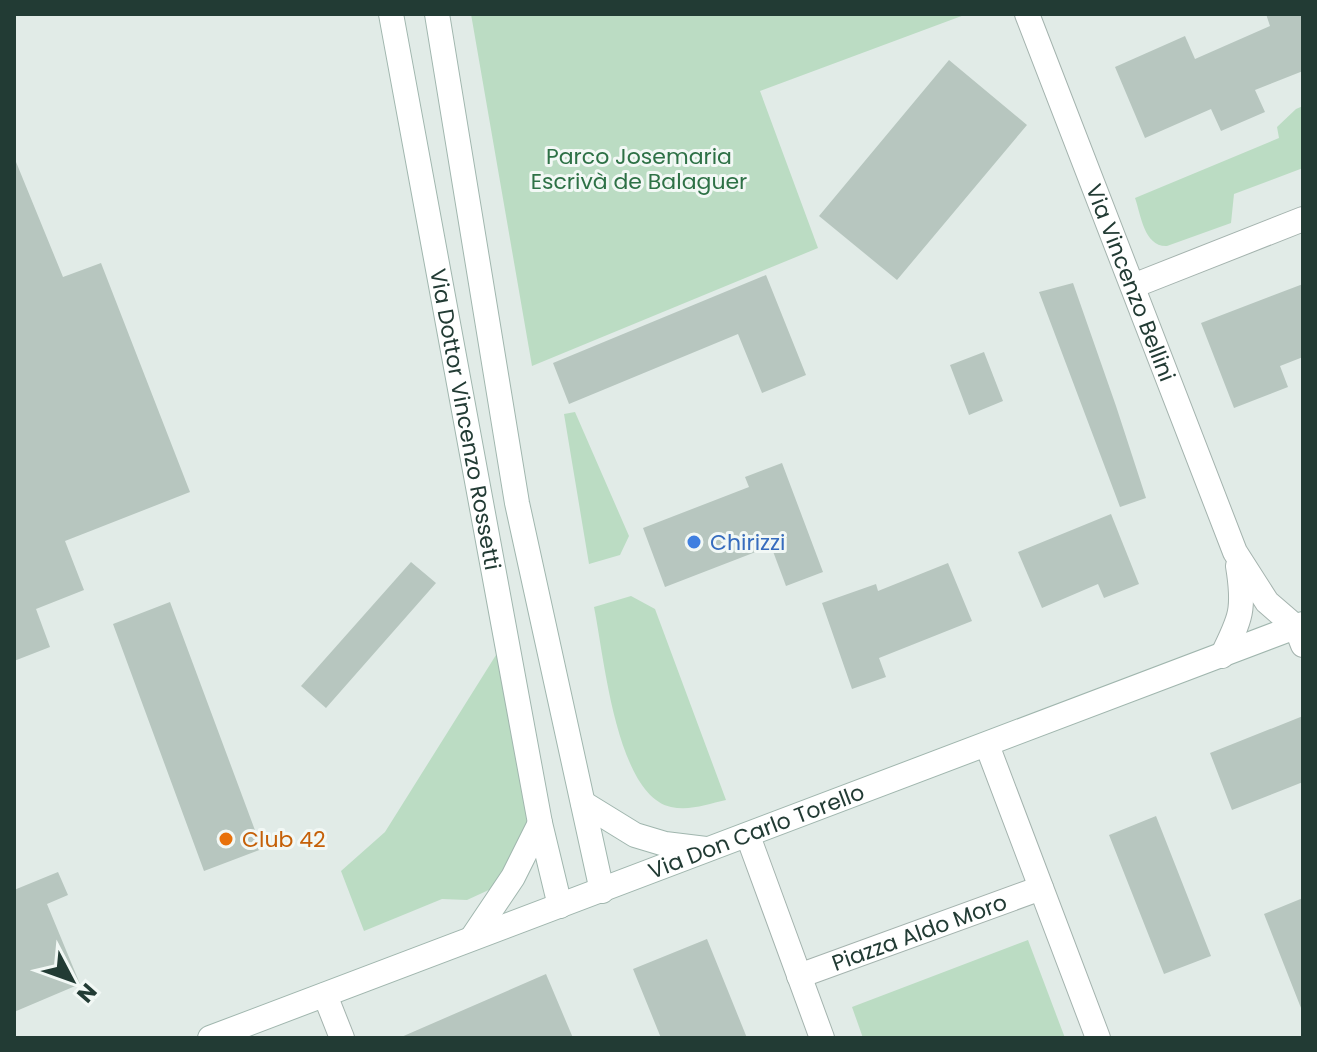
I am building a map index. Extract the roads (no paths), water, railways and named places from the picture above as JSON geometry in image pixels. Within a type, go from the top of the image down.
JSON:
[{"type":"street","name":"Via Dottor Vincenzo Rossetti","points":[[391,14],[540,823],[560,906]]},
{"type":"street","name":"Via Dottor Vincenzo Rossetti","points":[[437,14],[517,503],[602,891]]},
{"type":"street","name":"Via Vincenzo Bellini","points":[[1027,14],[1235,552],[1243,598],[1239,621],[1222,656]]},
{"type":"street","points":[[1133,286],[1303,219]]},
{"type":"street","name":"Via Vincenzo Bellini","points":[[1235,552],[1267,602],[1301,632]]},
{"type":"street","name":"Via Don Carlo Torello","points":[[210,1038],[1222,656],[1301,632]]},
{"type":"street","points":[[987,745],[1098,1038]]},
{"type":"street","points":[[583,803],[635,835],[665,844],[713,850]]},
{"type":"street","points":[[472,938],[513,877],[540,823]]},
{"type":"street","points":[[748,836],[822,1038]]},
{"type":"street","name":"Piazza Aldo Moro","points":[[799,976],[1041,888]]},
{"type":"street","points":[[325,995],[342,1038]]},
{"type":"place","name":"Chirizzi","points":[[694,542]]},
{"type":"place","name":"Club 42","points":[[226,839]]},
{"type":"park label","name":"Parco Josemaria Escrivà de Balaguer","points":[[639,168]]}]
